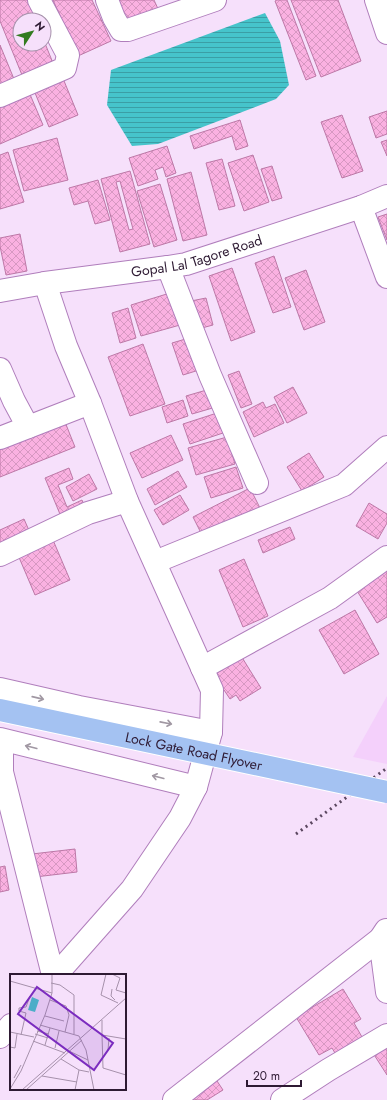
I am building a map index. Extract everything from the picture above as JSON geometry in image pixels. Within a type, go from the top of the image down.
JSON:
[{"type":"main road","name":"Lock Gate Road Flyover","points":[[0,710],[387,792]]},
{"type":"street","points":[[0,96],[65,68],[68,55],[39,0]]},
{"type":"street","points":[[107,0],[114,18],[121,30],[128,30],[215,0]]},
{"type":"street","points":[[376,0],[387,33]]},
{"type":"street","name":"Gopal Lal Tagore Road","points":[[0,291],[45,283],[186,264],[361,207],[387,196]]},
{"type":"street","points":[[361,207],[387,277]]},
{"type":"street","points":[[168,267],[210,375],[257,483]]},
{"type":"street","points":[[45,283],[66,346],[90,403],[127,501],[212,690],[211,732],[196,787],[180,818],[132,889],[57,974]]},
{"type":"street","points":[[0,369],[28,428]]},
{"type":"street","points":[[0,438],[90,403]]},
{"type":"street","points":[[155,562],[344,485],[387,447]]},
{"type":"street","points":[[0,555],[88,513],[127,501]]},
{"type":"street","points":[[202,668],[330,598],[387,556]]},
{"type":"street","points":[[0,690],[79,707],[211,732]]},
{"type":"street","points":[[53,974],[2,772],[1,740],[196,787]]},
{"type":"street","points":[[383,934],[387,992]]},
{"type":"street","points":[[174,1100],[383,934]]},
{"type":"street","points":[[0,1037],[10,1026]]},
{"type":"street","points":[[282,1100],[328,1070],[387,1035]]},
{"type":"shaded area","points":[[265,13],[280,41],[289,85],[276,99],[158,144],[132,146],[107,105],[111,70]]},
{"type":"shaded area","points":[[387,696],[387,764],[353,757]]},
{"type":"building","points":[[0,0],[28,0],[33,12],[12,12],[12,50],[0,21]]},
{"type":"building","points":[[53,0],[92,0],[111,41],[78,56]]},
{"type":"building","points":[[117,0],[154,0],[159,11],[129,26]]},
{"type":"building","points":[[287,0],[316,76],[306,80],[275,1]]},
{"type":"building","points":[[291,0],[338,0],[361,61],[321,77]]},
{"type":"building","points":[[0,45],[14,79],[0,85]]},
{"type":"building","points":[[13,52],[48,52],[53,63],[22,75]]},
{"type":"building","points":[[62,76],[78,115],[49,127],[33,88]]},
{"type":"building","points":[[29,92],[43,125],[0,144],[0,104]]},
{"type":"building","points":[[387,111],[387,134],[376,138],[369,117]]},
{"type":"building","points":[[342,115],[363,171],[342,178],[321,122]]},
{"type":"building","points":[[240,120],[248,146],[236,150],[232,136],[194,149],[190,136]]},
{"type":"building","points":[[57,138],[68,180],[24,191],[13,150]]},
{"type":"building","points":[[387,140],[387,156],[381,142]]},
{"type":"building","points":[[167,146],[176,173],[166,177],[163,167],[155,170],[158,179],[138,186],[129,158]]},
{"type":"building","points":[[8,152],[24,202],[0,209],[0,155]]},
{"type":"building","points":[[253,155],[269,202],[244,211],[228,163]]},
{"type":"building","points":[[222,159],[235,206],[219,210],[206,163]]},
{"type":"building","points":[[272,166],[282,198],[272,201],[261,169]]},
{"type":"building","points":[[130,171],[150,244],[120,252],[101,179]],"holes":[[[120,181],[133,229],[129,230],[116,182]]]},
{"type":"building","points":[[191,172],[207,235],[183,241],[167,179]]},
{"type":"building","points":[[98,180],[110,220],[95,224],[88,201],[74,205],[69,188]]},
{"type":"building","points":[[160,184],[177,240],[154,247],[137,191]]},
{"type":"building","points":[[387,214],[387,240],[378,217]]},
{"type":"building","points":[[20,234],[27,271],[6,275],[0,246],[0,238]]},
{"type":"building","points":[[274,256],[291,307],[273,313],[255,263]]},
{"type":"building","points":[[232,268],[255,332],[231,341],[209,276]]},
{"type":"building","points":[[306,270],[325,322],[304,330],[285,278]]},
{"type":"building","points":[[170,293],[180,325],[141,336],[131,305]]},
{"type":"building","points":[[206,298],[213,325],[198,329],[191,301]]},
{"type":"building","points":[[128,308],[136,338],[120,343],[112,313]]},
{"type":"building","points":[[189,338],[199,370],[183,375],[172,343]]},
{"type":"building","points":[[143,344],[165,404],[130,416],[108,357]]},
{"type":"building","points":[[239,371],[252,404],[241,408],[228,375]]},
{"type":"building","points":[[293,387],[307,413],[287,423],[274,397]]},
{"type":"building","points":[[210,389],[216,407],[192,414],[186,396]]},
{"type":"building","points":[[183,400],[188,416],[167,423],[162,407]]},
{"type":"building","points":[[263,402],[266,408],[275,404],[284,423],[254,437],[243,412]]},
{"type":"building","points":[[217,413],[223,433],[190,444],[183,424]]},
{"type":"building","points":[[63,417],[75,447],[0,477],[0,442]]},
{"type":"building","points":[[171,435],[183,460],[142,478],[130,453]]},
{"type":"building","points":[[227,437],[235,464],[196,475],[188,448]]},
{"type":"building","points":[[309,453],[324,477],[302,491],[287,467]]},
{"type":"building","points":[[236,467],[243,488],[211,498],[204,477]]},
{"type":"building","points":[[69,468],[73,479],[58,485],[67,507],[82,500],[86,510],[62,519],[45,478]]},
{"type":"building","points":[[178,471],[187,487],[155,505],[147,489]]},
{"type":"building","points":[[89,474],[97,489],[73,501],[66,487]]},
{"type":"building","points":[[250,488],[260,508],[203,537],[193,517]]},
{"type":"building","points":[[180,495],[189,510],[163,525],[154,510]]},
{"type":"building","points":[[369,503],[387,514],[387,523],[378,539],[356,526]]},
{"type":"building","points":[[24,519],[31,535],[0,549],[0,530]]},
{"type":"building","points":[[290,527],[295,539],[263,553],[258,540]]},
{"type":"building","points":[[53,540],[70,580],[35,595],[18,555]]},
{"type":"building","points":[[244,559],[268,616],[243,627],[219,570]]},
{"type":"building","points":[[387,566],[387,617],[377,623],[354,586]]},
{"type":"building","points":[[355,610],[379,654],[344,674],[319,630]]},
{"type":"building","points":[[238,651],[261,688],[240,701],[236,695],[230,699],[224,690],[222,692],[212,676],[222,670],[218,663]]},
{"type":"building","points":[[75,849],[77,872],[35,877],[32,854]]},
{"type":"building","points":[[5,866],[9,890],[0,892],[0,867]]},
{"type":"building","points":[[343,989],[361,1019],[354,1023],[362,1037],[335,1053],[332,1048],[319,1055],[296,1017]]},
{"type":"building","points":[[387,1040],[387,1075],[371,1050]]},
{"type":"building","points":[[215,1078],[223,1090],[207,1100],[182,1100]]},
{"type":"railway","points":[[296,834],[387,768]]}]
